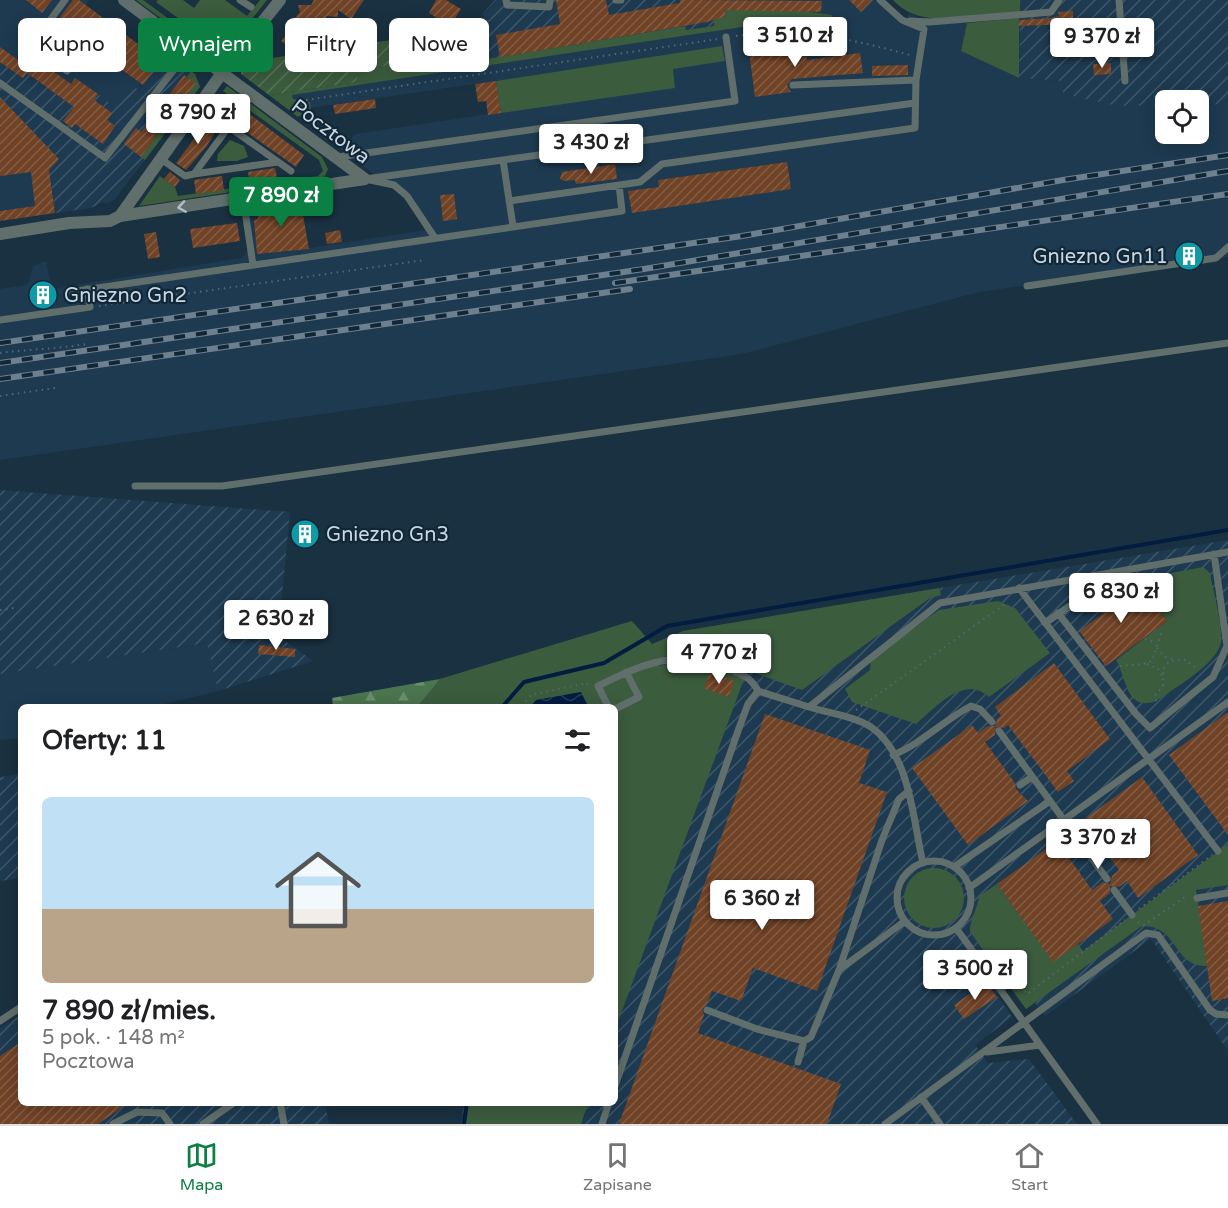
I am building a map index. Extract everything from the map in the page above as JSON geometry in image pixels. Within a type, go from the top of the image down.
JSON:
[{"type":"street","name":"Pocztowa","points":[[124,0],[148,18]]},
{"type":"street","points":[[120,216],[222,73],[280,0]]},
{"type":"street","name":"Pocztowa","points":[[222,73],[364,179]]},
{"type":"street","name":"Pocztowa","points":[[0,234],[69,224],[110,221],[120,216],[364,179]]},
{"type":"lane","points":[[51,18],[65,0]]},
{"type":"lane","points":[[240,0],[251,7]]},
{"type":"lane","points":[[506,0],[507,5],[549,7],[550,0]]},
{"type":"lane","points":[[509,201],[640,182],[662,164],[915,128],[916,80],[924,29],[902,20],[880,0]]},
{"type":"lane","points":[[902,20],[930,22],[1051,12],[1059,0]]},
{"type":"lane","points":[[1119,0],[1125,81]]},
{"type":"lane","points":[[46,25],[82,51],[67,71],[31,46],[46,25]]},
{"type":"lane","points":[[336,158],[735,100],[726,38]]},
{"type":"lane","points":[[0,83],[105,158],[172,72]]},
{"type":"lane","points":[[793,85],[916,80]]},
{"type":"lane","points":[[208,93],[229,127],[291,171]]},
{"type":"lane","points":[[194,174],[252,95]]},
{"type":"lane","points":[[364,179],[915,103]]},
{"type":"lane","points":[[161,159],[185,176],[278,162]]},
{"type":"lane","points":[[503,160],[513,226]]},
{"type":"lane","points":[[364,179],[394,185],[407,196],[435,238]]},
{"type":"lane","points":[[70,292],[622,211],[619,185]]},
{"type":"lane","points":[[243,197],[253,265]]},
{"type":"lane","points":[[1027,286],[1216,258],[1228,247]]},
{"type":"lane","points":[[0,320],[90,307],[87,289]]},
{"type":"lane","points":[[135,486],[222,486],[1228,343]]},
{"type":"lane","points":[[809,707],[931,607],[950,600],[1228,552]]},
{"type":"lane","points":[[1058,613],[1136,714],[1150,728],[1213,678],[1228,649],[1214,554]]},
{"type":"lane","points":[[1045,623],[1122,570]]},
{"type":"lane","points":[[1019,588],[1218,851]]},
{"type":"lane","points":[[607,704],[598,686],[626,672],[666,660],[686,657],[703,659],[751,678],[759,691],[871,728],[892,755],[909,791],[922,863]]},
{"type":"lane","points":[[618,708],[639,697],[626,672]]},
{"type":"lane","points":[[618,1077],[748,704],[759,691]]},
{"type":"lane","points":[[969,888],[1228,702]]},
{"type":"lane","points":[[892,755],[906,750],[950,717],[971,706],[980,709],[992,723]]},
{"type":"lane","points":[[999,731],[1107,879]]},
{"type":"lane","points":[[1020,785],[1032,777]]},
{"type":"lane","points":[[707,1010],[757,1029],[804,1041],[811,1037],[839,970],[882,840],[899,799],[909,791]]},
{"type":"lane","points":[[954,867],[1050,801]]},
{"type":"lane","points":[[938,861],[954,867],[964,876],[969,888],[970,905],[967,914],[956,928],[937,935],[917,931],[905,921],[898,908],[898,888],[909,871],[922,863],[938,861]]},
{"type":"lane","points":[[1114,890],[1132,915]]},
{"type":"lane","points":[[1196,894],[1228,893]]},
{"type":"lane","points":[[839,970],[905,921]]},
{"type":"lane","points":[[956,928],[1097,1124]]},
{"type":"lane","points":[[885,1124],[1146,933],[1158,935],[1210,1010],[1216,1014],[1228,1015]]},
{"type":"lane","points":[[0,1021],[18,1009]]},
{"type":"lane","points":[[798,1062],[804,1041]]},
{"type":"lane","points":[[984,1052],[1040,1045]]},
{"type":"lane","points":[[921,1097],[940,1124]]},
{"type":"lane","points":[[203,1124],[229,1106]]},
{"type":"lane","points":[[281,1106],[284,1124]]},
{"type":"lane","points":[[602,1124],[608,1106]]},
{"type":"lane","points":[[113,1124],[137,1112],[162,1113],[170,1124]]},
{"type":"path","points":[[306,100],[726,38],[794,32],[826,34],[919,57]]},
{"type":"path","points":[[90,307],[425,260]]},
{"type":"path","points":[[0,354],[36,348],[53,350],[87,344]]},
{"type":"path","points":[[0,396],[56,388]]},
{"type":"path","points":[[842,717],[867,705],[1005,604]]},
{"type":"path","points":[[0,610],[14,608]]},
{"type":"path","points":[[1120,666],[1147,663],[1155,656],[1156,643],[1162,631]]},
{"type":"path","points":[[1145,639],[1156,643]]},
{"type":"path","points":[[1157,648],[1165,657],[1185,660],[1199,670]]},
{"type":"path","points":[[1156,701],[1155,695],[1164,679],[1163,669],[1174,659]]},
{"type":"path","points":[[1147,663],[1158,669],[1164,679]]},
{"type":"path","points":[[524,704],[531,694],[587,683]]},
{"type":"path","points":[[1009,987],[1017,980],[1027,994],[1218,851]]},
{"type":"path","points":[[1132,915],[1139,924],[1144,925],[1196,894]]},
{"type":"shaded area","points":[[0,0],[89,0],[86,6],[102,18],[18,18],[18,67],[0,54]]},
{"type":"shaded area","points":[[495,0],[726,0],[727,10],[726,16],[718,17],[715,26],[686,30],[685,26],[489,59],[489,18],[483,18],[483,13]]},
{"type":"shaded area","points":[[726,0],[875,0],[902,25],[909,13],[919,18],[968,16],[961,51],[1019,78],[1063,81],[1118,106],[1155,105],[1155,144],[1209,144],[1209,105],[1228,104],[1228,257],[979,292],[742,354],[0,460],[0,289],[25,285],[29,282],[33,266],[46,261],[52,289],[241,258],[246,254],[247,249],[241,206],[277,201],[285,252],[425,230],[405,197],[339,148],[356,134],[501,112],[495,81],[311,108],[298,117],[269,95],[357,82],[394,72],[489,72],[489,59],[685,26],[715,26],[714,19],[727,9]]},
{"type":"shaded area","points":[[1020,0],[1228,0],[1228,104],[1209,105],[1209,90],[1155,90],[1155,105],[1118,106],[1063,94],[1063,81],[1019,78]]},
{"type":"shaded area","points":[[126,35],[138,44],[138,72],[152,72],[138,90],[84,114],[25,72],[126,72]]},
{"type":"shaded area","points":[[0,54],[18,67],[18,72],[25,72],[84,114],[98,94],[110,103],[113,98],[117,100],[129,84],[139,90],[152,72],[192,72],[200,87],[115,199],[91,208],[55,213],[49,170],[0,120]]},
{"type":"shaded area","points":[[0,120],[49,170],[55,213],[0,221]]},
{"type":"shaded area","points":[[0,490],[290,512],[278,636],[313,661],[218,691],[207,643],[0,674]]},
{"type":"shaded area","points":[[1228,540],[1228,1051],[1151,939],[1045,1016],[1035,1003],[1026,1009],[1011,988],[996,994],[1012,1017],[975,1045],[988,1063],[1029,1059],[1077,1124],[461,1124],[464,1106],[618,1106],[618,704],[333,704],[332,698],[440,679],[632,621],[652,644],[683,631]]},
{"type":"shaded area","points":[[208,643],[218,691],[164,704],[18,704],[18,738],[0,740],[0,674]]},
{"type":"shaded area","points":[[18,774],[18,878],[0,881],[0,777]]},
{"type":"shaded area","points":[[18,1017],[18,1106],[326,1106],[329,1124],[0,1124],[0,1028]]},
{"type":"green space","points":[[136,0],[143,0],[168,18],[161,18]]},
{"type":"green space","points":[[158,0],[183,0],[194,8],[200,0],[225,0],[247,16],[260,0],[267,0],[253,18],[178,18],[156,2]]},
{"type":"green space","points":[[893,0],[1020,0],[1020,12],[970,18],[935,19],[905,10]]},
{"type":"green space","points":[[725,10],[795,10],[832,15],[830,27],[798,24],[742,27],[489,65],[489,59],[685,26],[686,30],[714,26],[714,19],[726,16]]},
{"type":"green space","points":[[1019,18],[1019,78],[961,51],[967,23]]},
{"type":"green space","points":[[389,40],[389,65],[377,67],[377,42]]},
{"type":"green space","points":[[722,46],[725,61],[673,69],[675,88],[501,113],[496,81]]},
{"type":"green space","points":[[285,56],[285,72],[356,72],[358,82],[269,95],[241,72],[273,72],[273,58]]},
{"type":"green space","points":[[389,65],[389,72],[444,72],[292,95],[293,99],[310,102],[311,109],[298,117],[269,95],[357,82],[356,72],[377,72],[377,67]]},
{"type":"green space","points":[[190,72],[195,74],[200,87],[145,160],[141,157],[195,83],[187,77]]},
{"type":"green space","points":[[227,86],[322,157],[328,169],[324,178],[139,206],[160,176],[175,187],[178,196],[318,176],[323,171],[319,160],[223,91]]},
{"type":"green space","points":[[230,140],[244,146],[248,157],[237,161],[217,161],[218,154]]},
{"type":"green space","points":[[1203,567],[1210,573],[1219,617],[1221,642],[1218,651],[1194,675],[1156,701],[1139,702],[1129,692],[1116,660],[1167,621],[1141,586],[1144,578]]},
{"type":"green space","points":[[939,588],[941,595],[930,598],[802,690],[701,654],[681,653],[656,659],[659,666],[692,664],[744,679],[618,1022],[618,704],[420,704],[440,679],[632,621],[652,644],[683,631]]},
{"type":"green space","points":[[998,601],[1015,608],[1050,653],[989,697],[970,689],[960,691],[941,702],[916,724],[852,702],[845,689],[870,670],[871,659],[939,610]]},
{"type":"green space","points":[[440,679],[420,704],[333,704],[332,698]]},
{"type":"green space","points":[[1228,844],[1228,885],[1196,890],[1207,966],[1196,965],[1187,960],[1163,932],[1154,927],[1142,926],[1026,1009],[970,932],[979,896],[997,884],[1053,961],[1078,944],[1083,951]]},
{"type":"green space","points":[[934,868],[951,873],[959,881],[964,898],[959,915],[951,923],[934,928],[917,923],[909,915],[904,898],[909,881],[917,873]]},
{"type":"green space","points":[[466,1106],[587,1106],[581,1124],[469,1124],[464,1122]]},
{"type":"water","points":[[581,692],[587,704],[533,704],[536,700]]},
{"type":"building","points":[[26,0],[52,0],[42,13]]},
{"type":"building","points":[[73,0],[79,0],[103,18],[61,18]]},
{"type":"building","points":[[314,0],[364,0],[352,18],[338,10],[338,17],[295,18],[300,12],[298,5],[311,5]]},
{"type":"building","points":[[436,0],[446,0],[461,9],[455,18],[437,18],[429,13]]},
{"type":"building","points":[[556,0],[606,0],[609,15],[680,3],[680,0],[822,1],[821,12],[725,10],[726,16],[707,22],[500,57],[496,35],[560,24]]},
{"type":"building","points":[[849,0],[873,0],[861,12]]},
{"type":"building","points":[[1073,11],[1073,24],[1019,26],[1019,20],[1051,18],[1059,16],[1058,12]]},
{"type":"building","points":[[126,35],[138,44],[138,72],[153,72],[143,85],[125,72]]},
{"type":"building","points":[[804,43],[807,60],[860,53],[863,73],[792,79],[787,85],[791,92],[755,97],[749,51]]},
{"type":"building","points":[[0,47],[18,60],[18,72],[54,72],[71,84],[75,78],[98,94],[94,100],[112,113],[107,120],[115,126],[103,144],[75,124],[72,128],[63,121],[74,107],[27,73],[23,78],[0,62]]},
{"type":"building","points":[[1111,63],[1111,74],[1094,75],[1093,64]]},
{"type":"building","points":[[908,65],[908,75],[872,76],[872,66]]},
{"type":"building","points":[[184,75],[196,83],[141,157],[124,144],[136,128],[141,132]]},
{"type":"building","points":[[496,81],[501,113],[488,115],[486,101],[478,102],[475,84]]},
{"type":"building","points":[[0,97],[59,159],[49,170],[55,213],[0,221],[0,211],[35,206],[31,172],[0,176]]},
{"type":"building","points":[[375,99],[376,108],[335,114],[333,105]]},
{"type":"building","points":[[248,113],[304,155],[296,167],[238,126]]},
{"type":"building","points":[[209,119],[219,126],[206,147],[186,170],[176,163]]},
{"type":"building","points":[[787,162],[791,189],[632,213],[628,191],[659,187],[658,180]]},
{"type":"building","points":[[615,164],[617,179],[576,184],[575,180],[560,179],[562,172]]},
{"type":"building","points":[[275,168],[278,182],[250,186],[248,172]]},
{"type":"building","points":[[170,172],[180,180],[175,187],[164,179]]},
{"type":"building","points":[[222,176],[224,190],[196,194],[194,180]]},
{"type":"building","points":[[454,194],[457,219],[443,221],[440,195]]},
{"type":"building","points":[[300,198],[309,249],[257,254],[254,220],[258,219],[257,206]]},
{"type":"building","points":[[237,223],[240,241],[193,248],[190,229]]},
{"type":"building","points":[[340,230],[342,242],[327,244],[325,233]]},
{"type":"building","points":[[156,232],[160,257],[148,259],[144,234]]},
{"type":"building","points":[[1199,249],[1199,255],[1178,258],[1177,252]]},
{"type":"building","name":"Gniezno Gn2","points":[[50,289],[52,299],[36,301],[35,291]]},
{"type":"building","name":"Gniezno Gn3","points":[[294,528],[316,530],[315,541],[293,539]]},
{"type":"building","points":[[1141,586],[1167,621],[1106,666],[1079,631],[1104,613],[1083,611],[1079,607],[1100,592],[1105,613]]},
{"type":"building","points":[[259,645],[295,649],[295,657],[258,654]]},
{"type":"building","points":[[1054,663],[1110,739],[1067,771],[1074,781],[1058,792],[1008,725],[1004,728],[995,727],[995,735],[985,742],[1015,783],[1016,789],[1028,801],[968,845],[912,768],[972,725],[978,733],[988,726],[995,726],[997,719],[1001,716],[995,707]]},
{"type":"building","points":[[710,672],[734,681],[729,697],[704,688]]},
{"type":"building","points":[[1228,712],[1228,835],[1169,755]]},
{"type":"building","points":[[765,714],[870,750],[859,783],[887,792],[817,991],[753,968],[741,1001],[712,991],[707,1004],[702,1009],[704,1015],[698,1033],[841,1084],[827,1124],[619,1124]]},
{"type":"building","points":[[1142,777],[1198,855],[1138,898],[1127,881],[1119,887],[1110,886],[1110,893],[1100,901],[1113,919],[1053,962],[997,884],[1057,841],[1092,890],[1103,882],[1110,884],[1112,876],[1119,870],[1082,821]]},
{"type":"building","points":[[1228,901],[1228,998],[1212,1001],[1198,906]]},
{"type":"building","points":[[986,982],[997,997],[964,1019],[954,1005]]},
{"type":"building","points":[[18,1044],[18,1106],[124,1106],[98,1124],[0,1124],[0,1056]]},
{"type":"waterway","points":[[505,704],[524,682],[604,663],[667,626],[1228,530]]},
{"type":"waterway","points":[[464,1124],[466,1106]]},
{"type":"railway","points":[[0,343],[742,236],[1063,180],[1228,155]]},
{"type":"railway","points":[[0,363],[644,269],[1228,171]]},
{"type":"railway","points":[[615,283],[1228,194]]},
{"type":"railway","points":[[0,379],[630,289]]},
{"type":"place","name":"Gniezno Gn11","points":[[1189,256]]},
{"type":"place","name":"Gniezno Gn2","points":[[43,295]]},
{"type":"place","name":"Gniezno Gn3","points":[[305,534]]}]
